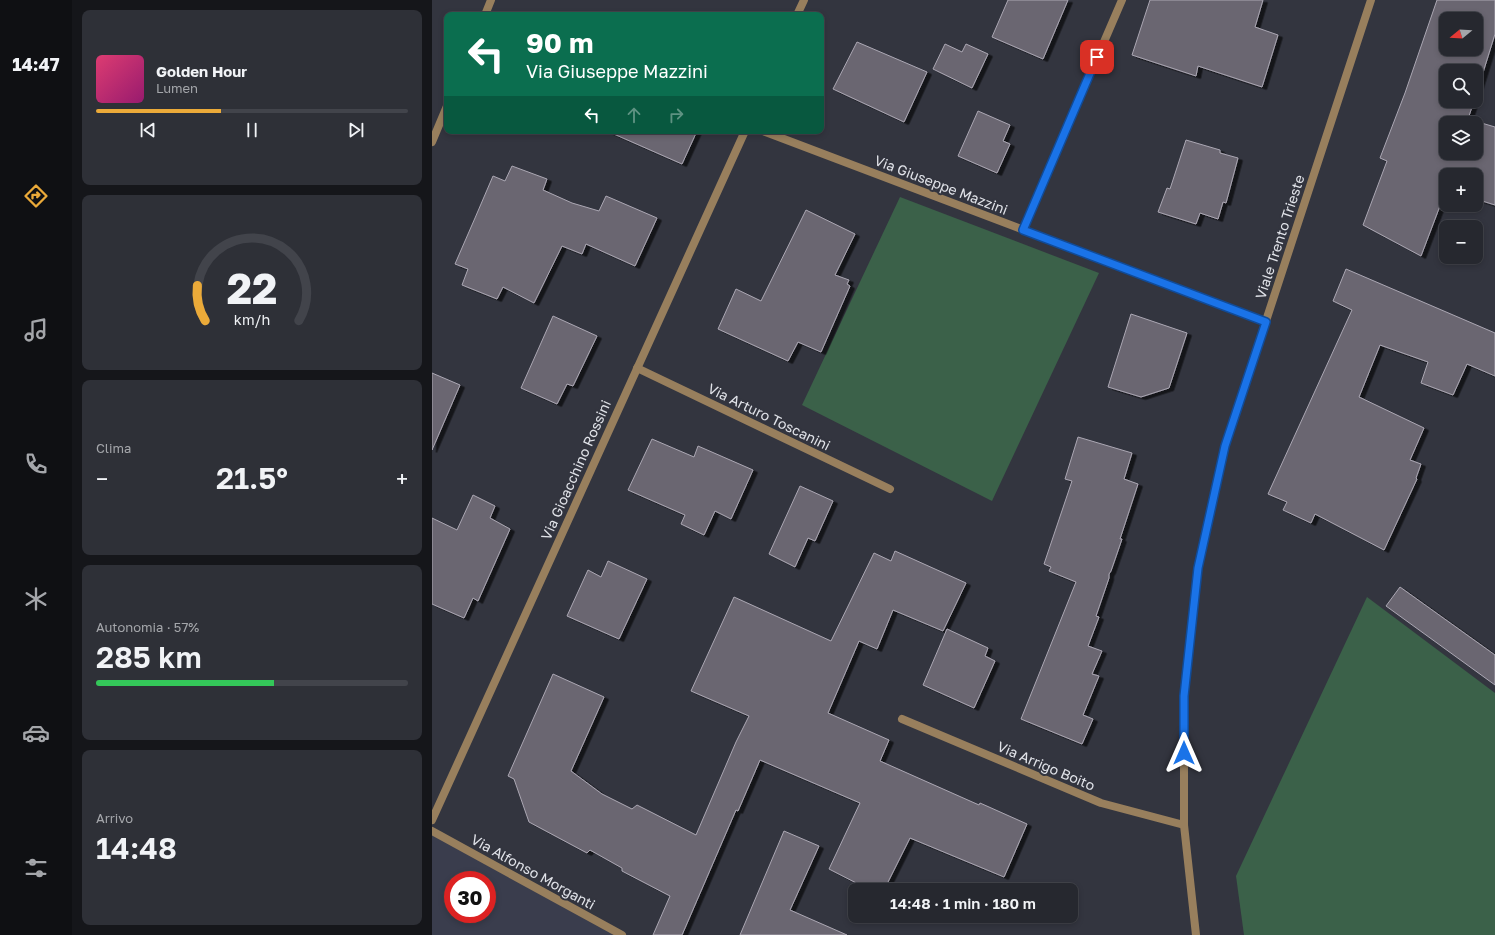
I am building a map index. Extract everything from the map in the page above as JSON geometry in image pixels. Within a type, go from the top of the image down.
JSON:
[{"type":"street","points":[[486,12],[492,0]]},
{"type":"street","points":[[798,12],[804,0]]},
{"type":"street","points":[[1023,230],[1122,0]]},
{"type":"street","name":"Viale Trento Trieste","points":[[1196,935],[1184,825],[1184,696],[1198,568],[1225,446],[1371,0]]},
{"type":"street","points":[[432,142],[444,113]]},
{"type":"street","name":"Via Gioacchino Rossini","points":[[432,820],[744,134]]},
{"type":"street","name":"Via Giuseppe Mazzini","points":[[771,134],[1266,322]]},
{"type":"street","name":"Via Arturo Toscanini","points":[[637,368],[890,489]]},
{"type":"street","name":"Via Arrigo Boito","points":[[902,718],[1100,803],[1184,825]]},
{"type":"street","name":"Via Alfonso Morganti","points":[[432,831],[622,935]]},
{"type":"shaded area","points":[[432,835],[614,935],[432,935]]},
{"type":"green space","points":[[900,197],[1099,273],[992,501],[802,405]]},
{"type":"green space","points":[[1367,597],[1495,693],[1495,935],[1244,935],[1236,876]]},
{"type":"building","points":[[1008,0],[1068,0],[1043,59],[992,37]]},
{"type":"building","points":[[1150,0],[1263,0],[1255,27],[1278,35],[1262,87],[1198,66],[1196,76],[1132,55]]},
{"type":"building","points":[[1437,0],[1495,0],[1495,34],[1483,73],[1483,64],[1439,64],[1439,108],[1472,108],[1469,116],[1439,116],[1439,160],[1483,160],[1483,123],[1495,127],[1495,205],[1483,201],[1483,168],[1439,168],[1439,208],[1421,256],[1363,225],[1387,161],[1380,158],[1405,93]]},
{"type":"building","points":[[857,42],[927,72],[904,122],[833,89]]},
{"type":"building","points":[[945,44],[962,52],[966,44],[988,54],[972,88],[933,69]]},
{"type":"building","points":[[978,111],[1010,125],[1003,141],[1010,144],[997,173],[958,156]]},
{"type":"building","points":[[614,134],[696,134],[682,164]]},
{"type":"building","points":[[1186,140],[1220,150],[1220,153],[1238,158],[1226,203],[1223,202],[1218,219],[1200,213],[1196,224],[1158,212],[1167,188],[1170,189]]},
{"type":"building","points":[[512,166],[547,179],[543,190],[572,203],[599,211],[606,196],[657,218],[635,266],[586,244],[582,254],[562,246],[534,303],[503,287],[497,299],[462,285],[468,269],[455,264],[493,176],[505,181]]},
{"type":"building","points":[[806,210],[855,234],[835,275],[849,280],[847,284],[850,286],[821,352],[798,342],[788,361],[718,329],[736,289],[761,301]]},
{"type":"building","points":[[1346,269],[1495,333],[1495,376],[1467,364],[1453,395],[1421,383],[1428,362],[1380,345],[1359,397],[1424,428],[1410,460],[1421,464],[1416,478],[1417,479],[1384,550],[1315,514],[1311,523],[1283,510],[1287,502],[1268,494],[1352,310],[1333,301]]},
{"type":"building","points":[[1131,314],[1187,333],[1169,388],[1141,397],[1108,387]]},
{"type":"building","points":[[553,316],[597,336],[573,386],[567,384],[557,404],[521,388]]},
{"type":"building","points":[[432,373],[460,385],[432,450]]},
{"type":"building","points":[[1078,437],[1132,453],[1124,479],[1138,484],[1120,539],[1122,539],[1096,616],[1099,617],[1088,646],[1102,651],[1092,674],[1099,676],[1083,715],[1093,719],[1082,744],[1021,719],[1076,582],[1049,571],[1051,567],[1044,564],[1072,481],[1065,479]]},
{"type":"building","points":[[652,439],[694,457],[698,446],[753,470],[731,519],[715,511],[704,535],[681,524],[685,515],[628,490]]},
{"type":"building","points":[[800,486],[833,501],[815,541],[808,538],[795,567],[769,554]]},
{"type":"building","points":[[473,495],[495,506],[490,518],[510,529],[478,601],[473,598],[464,618],[432,604],[432,518],[457,530]]},
{"type":"building","points":[[895,551],[966,583],[943,631],[893,610],[877,649],[859,641],[828,713],[889,740],[880,761],[979,805],[980,803],[1027,824],[1004,877],[910,838],[888,883],[856,883],[829,869],[860,803],[760,760],[738,811],[736,810],[682,935],[653,935],[670,896],[622,871],[622,868],[590,850],[587,853],[529,822],[514,779],[508,776],[553,674],[604,697],[571,771],[602,794],[632,809],[637,805],[696,835],[736,742],[749,716],[691,691],[734,597],[831,641],[874,553],[891,561]]},
{"type":"building","points":[[608,561],[647,579],[619,639],[567,616],[588,570],[601,577]]},
{"type":"building","points":[[1400,587],[1495,655],[1495,685],[1386,606]]},
{"type":"building","points":[[947,629],[988,648],[985,656],[995,661],[974,708],[923,685]]},
{"type":"building","points":[[784,831],[819,846],[790,910],[847,935],[740,935]]},
{"type":"route","points":[[1097,57],[1023,230],[1266,322],[1225,446],[1198,568],[1184,696],[1184,753]]}]
